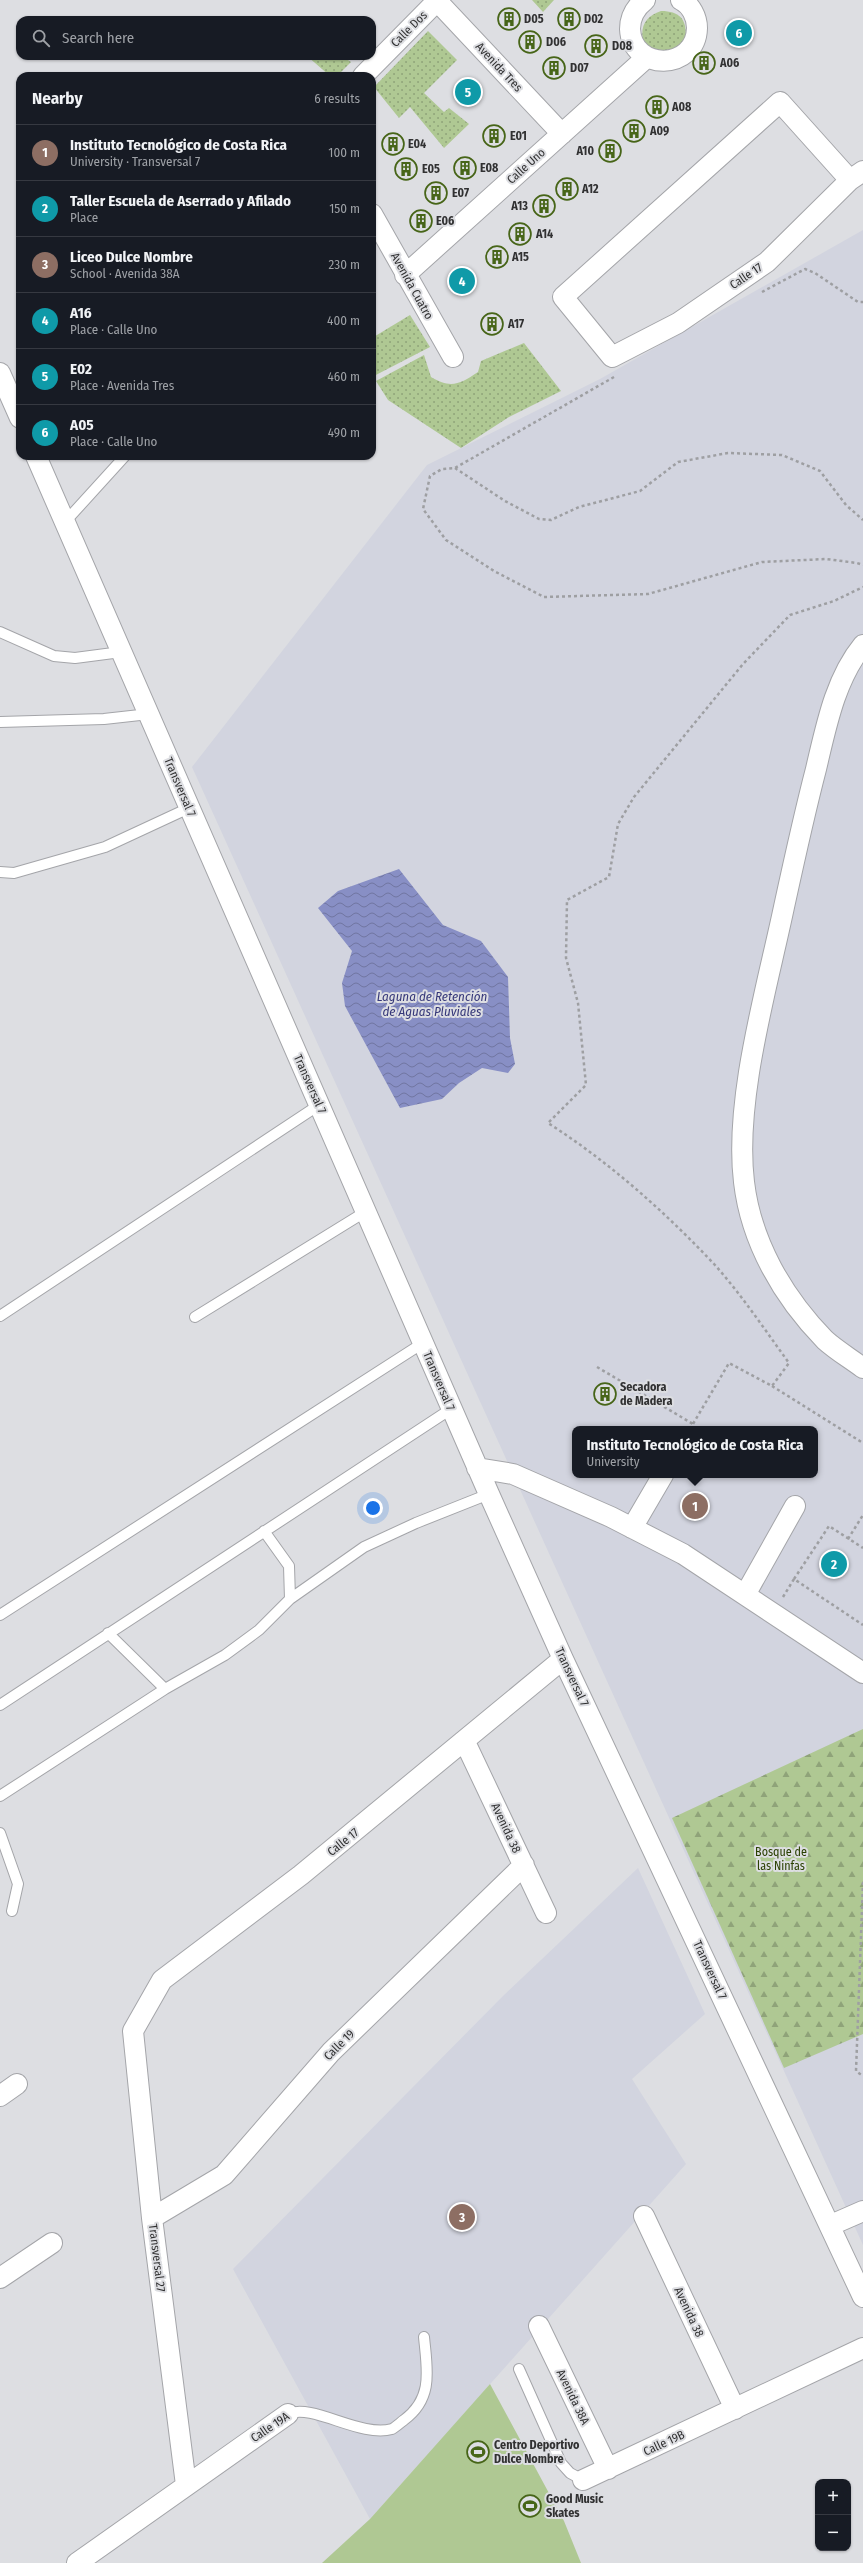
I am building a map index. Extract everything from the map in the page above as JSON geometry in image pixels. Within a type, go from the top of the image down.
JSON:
[{"type":"street","points":[[644,0],[635,10],[630,23],[630,36],[636,49],[646,58],[666,62],[681,57],[692,46],[697,26],[695,16],[689,2]]},
{"type":"street","name":"Calle Dos","points":[[367,72],[437,1]]},
{"type":"street","name":"Avenida Tres","points":[[437,1],[562,134]]},
{"type":"street","name":"Calle Uno","points":[[405,275],[646,58]]},
{"type":"street","name":"Calle 17","points":[[780,102],[857,176],[767,262],[678,323],[612,357],[562,297],[780,102]]},
{"type":"street","name":"Avenida Cuatro","points":[[376,221],[405,275],[453,357]]},
{"type":"street","points":[[0,373],[16,409]]},
{"type":"street","name":"Transversal 7","points":[[38,460],[451,1409],[563,1660],[831,2225],[863,2297]]},
{"type":"street","points":[[863,645],[850,660],[828,720],[799,837],[754,1050],[743,1119],[744,1182],[754,1226],[771,1268],[796,1307],[827,1341],[863,1368]]},
{"type":"street","points":[[477,1468],[513,1474],[632,1528],[683,1554],[863,1673]]},
{"type":"street","points":[[632,1528],[661,1478]]},
{"type":"street","points":[[745,1595],[795,1506]]},
{"type":"street","name":"Calle 17","points":[[133,2031],[162,1980],[301,1875],[465,1742],[563,1660]]},
{"type":"street","name":"Avenida 38","points":[[465,1742],[546,1913]]},
{"type":"street","name":"Calle 19","points":[[152,2218],[224,2175],[331,2052],[524,1865]]},
{"type":"street","name":"Transversal 27","points":[[133,2031],[152,2218],[186,2485]]},
{"type":"street","points":[[0,2096],[17,2084]]},
{"type":"street","points":[[831,2225],[863,2211]]},
{"type":"street","name":"Avenida 38","points":[[644,2216],[735,2409]]},
{"type":"street","points":[[0,2278],[52,2244]]},
{"type":"street","name":"Avenida 38A","points":[[538,2326],[608,2469]]},
{"type":"street","name":"Calle 19B","points":[[583,2480],[863,2348]]},
{"type":"street","name":"Calle 19A","points":[[77,2563],[120,2535],[186,2485],[288,2414]]},
{"type":"lane","points":[[65,522],[121,460]]},
{"type":"lane","points":[[0,632],[54,656],[74,658],[121,652]]},
{"type":"lane","points":[[0,722],[104,719],[148,714]]},
{"type":"lane","points":[[0,872],[14,873],[105,847],[189,808]]},
{"type":"lane","points":[[0,1316],[319,1105]]},
{"type":"lane","points":[[194,1317],[365,1212]]},
{"type":"lane","points":[[0,1615],[423,1343]]},
{"type":"lane","points":[[0,1705],[451,1409]]},
{"type":"lane","points":[[0,1796],[165,1689],[225,1654],[258,1630],[290,1599],[364,1547],[416,1523],[489,1494]]},
{"type":"lane","points":[[264,1531],[289,1566],[290,1599]]},
{"type":"lane","points":[[108,1633],[165,1689]]},
{"type":"lane","points":[[0,1833],[18,1884],[12,1911]]},
{"type":"lane","name":"Calle 19A","points":[[288,2414],[296,2410],[312,2413],[364,2429],[392,2429],[414,2412],[428,2386],[424,2337]]},
{"type":"lane","name":"Calle 19B","points":[[519,2369],[561,2463],[570,2473],[583,2480]]},
{"type":"path","points":[[858,302],[863,302]]},
{"type":"path","points":[[863,520],[846,505],[820,471],[782,455],[728,453],[678,462],[640,491],[579,507],[551,520],[539,519],[505,501],[455,468],[442,469],[430,476],[423,509],[446,540],[494,571],[544,597],[648,594],[762,562],[826,559],[856,563],[863,566]]},
{"type":"path","points":[[772,1386],[789,1363],[714,1265],[663,1214],[591,1150],[548,1123],[586,1085],[578,1003],[566,958],[567,900],[609,877],[618,824],[634,797],[743,664],[790,615],[834,601],[863,587]]},
{"type":"path","points":[[597,1367],[693,1424],[729,1363],[772,1386],[863,1443]]},
{"type":"path","points":[[848,1539],[863,1515]]},
{"type":"path","points":[[779,1604],[829,1526],[863,1548]]},
{"type":"path","points":[[794,1579],[863,1625]]},
{"type":"path","points":[[863,1882],[856,2071],[863,2076]]},
{"type":"shaded area","points":[[863,230],[863,2245],[192,767],[427,465],[600,379]]},
{"type":"shaded area","points":[[638,1868],[705,2014],[632,2079],[686,2164],[370,2519],[233,2269],[503,1996]]},
{"type":"green space","points":[[532,0],[554,0],[543,12]]},
{"type":"green space","points":[[661,11],[675,13],[683,20],[686,30],[686,37],[685,44],[661,56],[644,44],[642,33],[647,19],[655,13]]},
{"type":"green space","points":[[428,31],[457,60],[424,93],[444,112],[449,108],[469,124],[444,148],[410,107],[399,118],[376,89],[376,85]]},
{"type":"green space","points":[[312,60],[348,60],[351,62],[341,72],[325,72]]},
{"type":"green space","points":[[410,315],[430,347],[376,375],[376,336]]},
{"type":"green space","points":[[524,343],[561,391],[509,417],[461,448],[388,400],[376,381],[424,355],[431,377],[444,383],[455,384],[466,380],[478,372],[481,361]]},
{"type":"green space","name":"Bosque de las Ninfas","points":[[863,1729],[863,2034],[784,2068],[672,1818]]},
{"type":"green space","name":"Centro Deportivo Dulce Nombre","points":[[490,2384],[564,2521],[581,2563],[322,2563],[370,2519]]},
{"type":"water","name":"Laguna de Retención de Aguas Pluviales","points":[[399,869],[443,925],[481,941],[508,977],[510,1038],[515,1064],[508,1073],[482,1068],[459,1083],[442,1099],[400,1108],[345,1006],[342,983],[352,951],[318,908],[338,891]]},
{"type":"place","name":"D05","points":[[509,19]]},
{"type":"place","name":"D02","points":[[569,19]]},
{"type":"place","name":"A05","points":[[739,33]]},
{"type":"place","name":"D06","points":[[530,42]]},
{"type":"place","name":"D08","points":[[596,46]]},
{"type":"place","name":"A06","points":[[704,63]]},
{"type":"place","name":"D07","points":[[554,68]]},
{"type":"place","name":"E02","points":[[468,92]]},
{"type":"place","name":"A08","points":[[657,107]]},
{"type":"place","name":"A09","points":[[634,131]]},
{"type":"place","name":"E01","points":[[494,136]]},
{"type":"place","name":"E04","points":[[393,144]]},
{"type":"place","name":"A10","points":[[610,151]]},
{"type":"place","name":"E08","points":[[465,168]]},
{"type":"place","name":"E05","points":[[406,169]]},
{"type":"place","name":"A12","points":[[567,189]]},
{"type":"place","name":"E07","points":[[436,193]]},
{"type":"place","name":"A13","points":[[544,206]]},
{"type":"place","name":"E06","points":[[421,221]]},
{"type":"place","name":"A14","points":[[520,234]]},
{"type":"place","name":"A15","points":[[497,257]]},
{"type":"place","name":"A16","points":[[462,281]]},
{"type":"place","name":"A17","points":[[492,324]]},
{"type":"place","name":"Secadora de Madera","points":[[605,1394]]},
{"type":"place","name":"Instituto Tecnológico de Costa Rica","points":[[695,1506]]},
{"type":"place","name":"Taller Escuela de Aserrado y Afilado","points":[[834,1564]]},
{"type":"place","name":"Liceo Dulce Nombre","points":[[462,2217]]},
{"type":"place","name":"Centro Deportivo Dulce Nombre","points":[[478,2452]]},
{"type":"place","name":"Good Music Skates","points":[[530,2506]]}]
